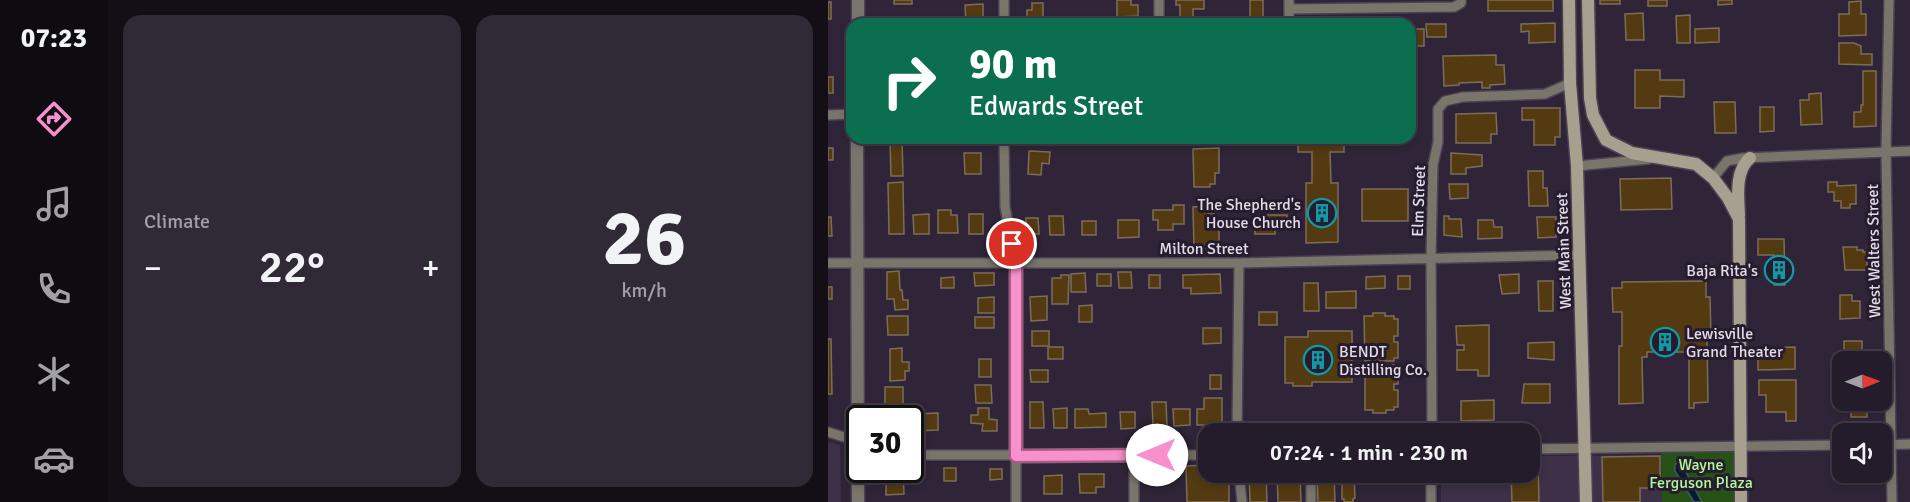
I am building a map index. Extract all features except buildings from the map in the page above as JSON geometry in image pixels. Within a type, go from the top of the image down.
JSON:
[{"type":"main road","name":"West Main Street","points":[[1569,0],[1570,83],[1577,166],[1586,502]]},
{"type":"main road","points":[[1588,0],[1590,98],[1593,115],[1606,140],[1632,153],[1696,164],[1713,178],[1728,198],[1739,219]]},
{"type":"main road","points":[[1741,502],[1740,175],[1743,163],[1750,158]]},
{"type":"street","points":[[858,0],[858,18]]},
{"type":"street","points":[[1004,0],[1004,18]]},
{"type":"street","points":[[1159,0],[1159,18]]},
{"type":"street","name":"West Walters Street","points":[[1889,0],[1886,152],[1892,423]]},
{"type":"street","points":[[1289,5],[1454,7],[1461,1]]},
{"type":"street","name":"Elm Street","points":[[1432,423],[1431,257],[1433,165],[1438,142],[1438,110],[1445,101],[1463,97],[1545,94],[1570,83]]},
{"type":"street","points":[[828,115],[846,114]]},
{"type":"street","points":[[857,144],[858,405]]},
{"type":"street","points":[[1004,144],[1005,207],[1016,263],[1016,502]]},
{"type":"street","points":[[1713,178],[1727,161],[1910,151]]},
{"type":"street","points":[[1577,166],[1663,158]]},
{"type":"street","name":"Milton Street","points":[[828,263],[1239,263],[1580,255]]},
{"type":"street","points":[[1237,423],[1239,263]]},
{"type":"street","points":[[828,432],[846,438]]},
{"type":"street","points":[[1892,445],[1910,444]]},
{"type":"street","points":[[1540,449],[1832,445]]},
{"type":"street","points":[[924,455],[1198,455]]},
{"type":"street","points":[[1134,455],[1134,502]]},
{"type":"street","points":[[858,483],[858,502]]},
{"type":"street","points":[[1240,483],[1242,502]]},
{"type":"street","points":[[1311,483],[1311,502]]},
{"type":"street","points":[[1431,483],[1431,502]]},
{"type":"street","name":"West Walters Street","points":[[1892,483],[1892,502]]},
{"type":"shaded area","points":[[828,442],[840,445],[841,502],[828,502]]},
{"type":"shaded area","points":[[1728,455],[1729,502],[1441,502],[1441,483],[1540,483],[1540,456]]},
{"type":"green space","name":"Wayne Ferguson Plaza","points":[[1740,445],[1741,502],[1662,502],[1661,446]]},
{"type":"water","points":[[1681,463],[1702,502],[1694,502],[1675,471],[1675,464]]},
{"type":"place","name":"The Shepherd's House Church","points":[[1322,213]]},
{"type":"place","name":"Baja Rita's","points":[[1779,270]]},
{"type":"place","name":"Lewisville Grand Theater","points":[[1665,342]]},
{"type":"place","name":"BENDT Distilling Co.","points":[[1318,360]]},
{"type":"route","points":[[1012,244],[1016,263],[1016,456],[1157,455]]}]
